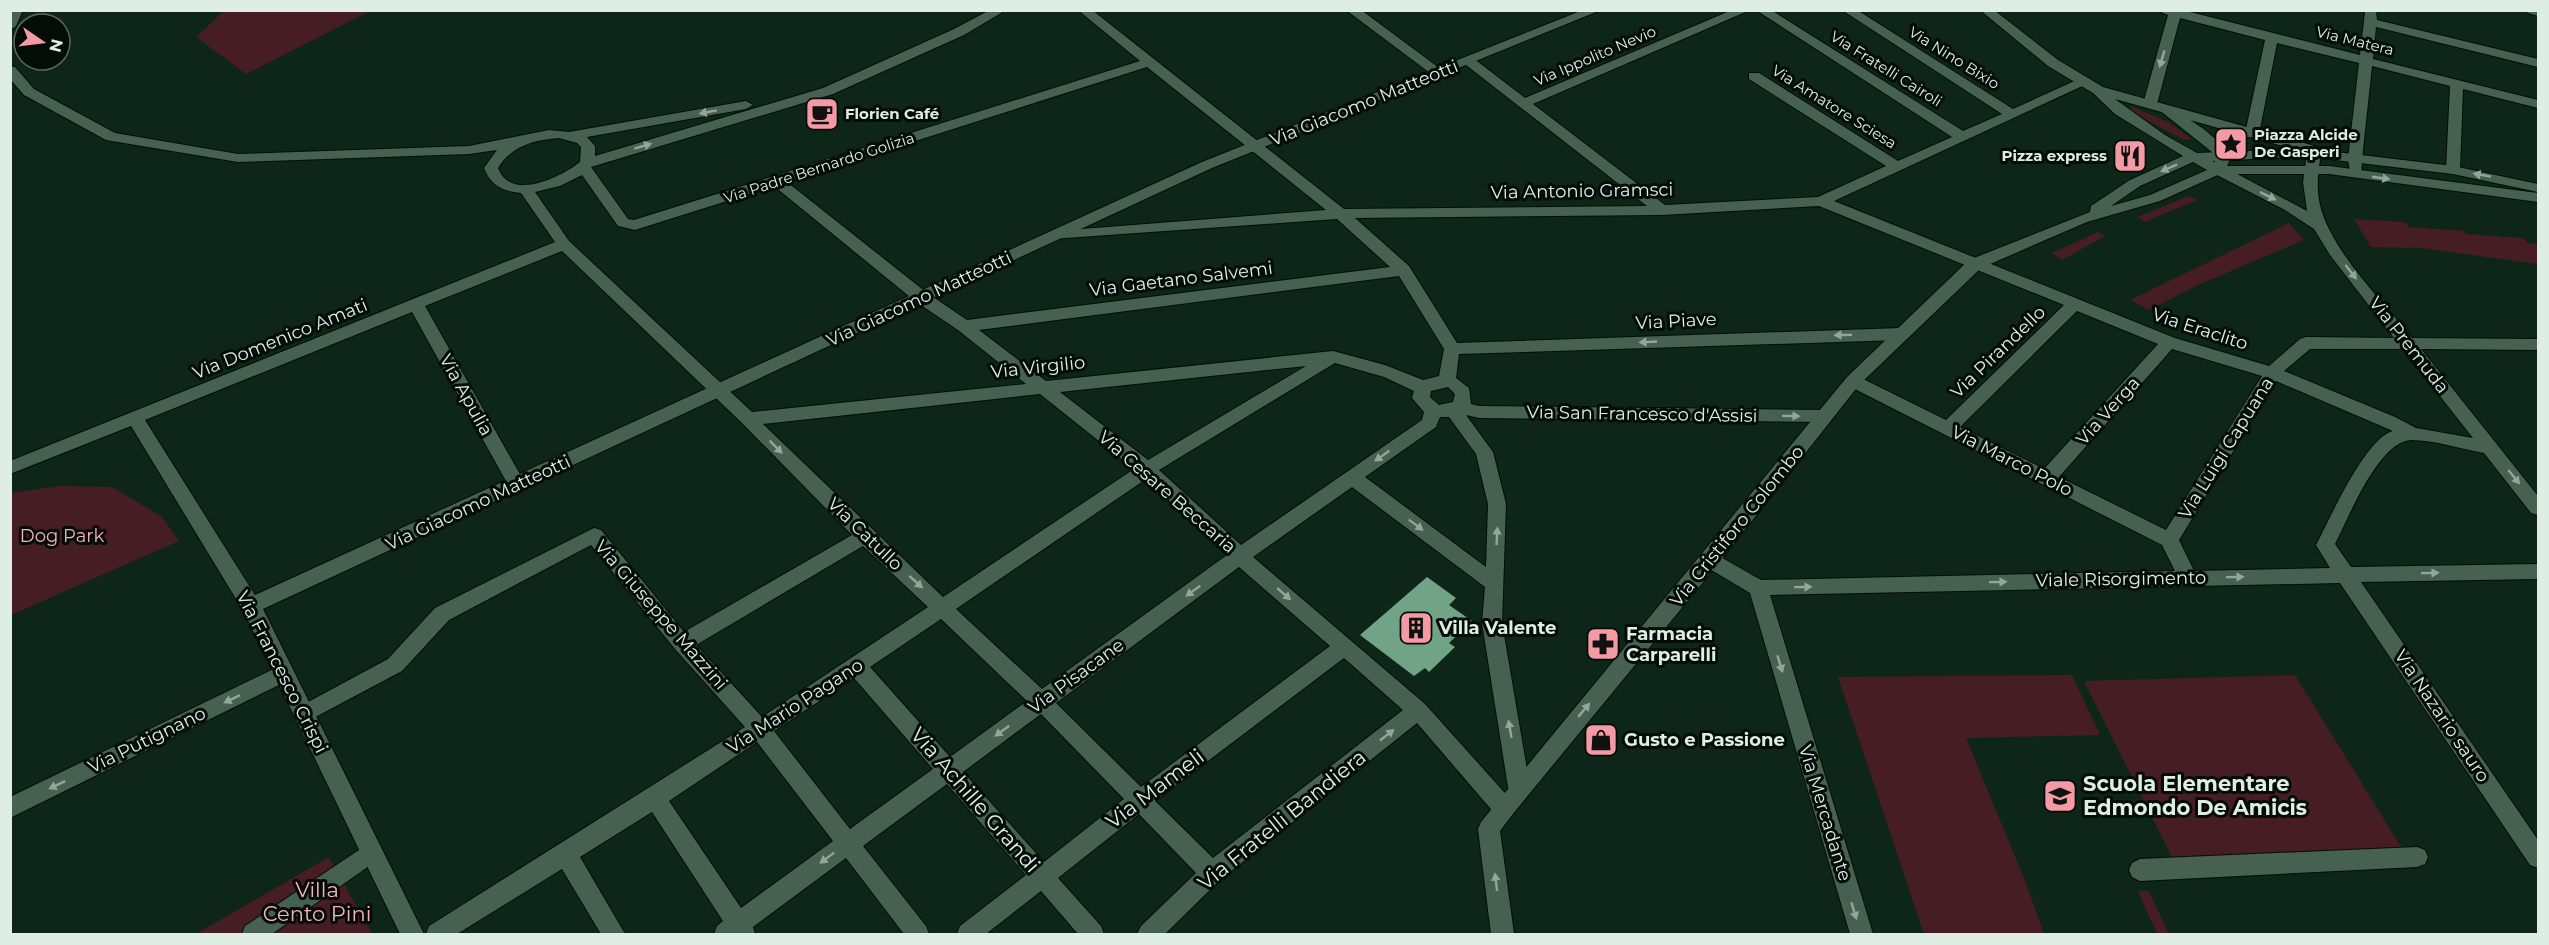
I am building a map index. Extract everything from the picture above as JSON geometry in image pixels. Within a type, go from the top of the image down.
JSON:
[{"type":"street","points":[[10,26],[17,10]]},
{"type":"street","points":[[457,151],[478,159],[491,168],[493,176],[499,183],[525,189],[554,184],[585,165],[828,91],[959,32],[1000,10]]},
{"type":"street","points":[[1084,10],[1340,214],[1403,270],[1452,349],[1447,367],[1447,381]]},
{"type":"street","points":[[1353,10],[1439,73]]},
{"type":"street","name":"Via Giacomo Matteotti","points":[[251,606],[517,486],[1207,165],[1595,10]]},
{"type":"street","name":"Via Ippolito Nevio","points":[[1524,103],[1744,10]]},
{"type":"street","name":"Via Fratelli Cairoli","points":[[1762,10],[1962,137]]},
{"type":"street","name":"Via Nino Bixio","points":[[1848,10],[2012,114]]},
{"type":"street","points":[[1986,10],[2052,63],[2098,90],[2120,111],[2193,157],[2290,207],[2317,225]]},
{"type":"street","points":[[2532,10],[2538,12]]},
{"type":"street","points":[[2150,104],[2171,12]]},
{"type":"street","name":"Via Matera","points":[[2171,12],[2538,104]]},
{"type":"street","points":[[2356,174],[2355,159],[2371,16],[2538,63]]},
{"type":"street","points":[[2252,134],[2272,37]]},
{"type":"street","points":[[1468,61],[1662,210]]},
{"type":"street","name":"Via Padre Bernardo Golizia","points":[[572,136],[582,140],[588,147],[585,165],[623,222],[635,225],[778,182],[1149,62]]},
{"type":"street","points":[[10,70],[29,92],[111,137],[238,158],[457,151],[517,143],[545,135],[572,136],[828,91]]},
{"type":"street","name":"Via Amatore Sciesa","points":[[1754,76],[1896,166]]},
{"type":"street","name":"Via Antonio Gramsci","points":[[1056,236],[1340,214],[1662,210],[1821,201],[2084,82]]},
{"type":"street","points":[[2453,170],[2457,83]]},
{"type":"street","points":[[2098,90],[2330,154],[2453,170],[2498,178],[2538,189]]},
{"type":"street","points":[[2165,109],[2200,133],[2225,155]]},
{"type":"street","points":[[491,168],[504,150],[517,143]]},
{"type":"street","points":[[2082,219],[2135,183],[2193,157],[2283,152],[2356,174],[2538,198]]},
{"type":"street","points":[[1975,264],[2082,219],[2155,198],[2218,170],[2312,161],[2330,154]]},
{"type":"street","points":[[2218,170],[2225,155]]},
{"type":"street","name":"Via Premuda","points":[[2312,161],[2312,204],[2317,225],[2335,252],[2538,508]]},
{"type":"street","name":"Via Cesare Beccaria","points":[[778,182],[921,297],[964,326],[1147,469],[1240,556],[1418,710],[1504,808]]},
{"type":"street","name":"Via Catullo","points":[[525,189],[564,244],[748,419],[865,536],[1042,702],[1212,873]]},
{"type":"street","name":"Via Eraclito","points":[[1821,201],[2169,342],[2272,373],[2389,421],[2412,434]]},
{"type":"street","name":"Via Domenico Amati","points":[[10,468],[564,244]]},
{"type":"street","name":"Via Cristiforo Colombo","points":[[1502,934],[1489,829],[1519,787],[1710,560],[1853,381],[1975,264]]},
{"type":"street","name":"Via Gaetano Salvemi","points":[[964,326],[1403,270]]},
{"type":"street","name":"Via Pirandello","points":[[1949,428],[2075,304]]},
{"type":"street","name":"Via Apulia","points":[[416,305],[517,486]]},
{"type":"street","name":"Via Piave","points":[[1452,349],[1901,334]]},
{"type":"street","name":"Via Verga","points":[[2046,479],[2169,342]]},
{"type":"street","name":"Via Luigi Capuana","points":[[2169,540],[2272,373],[2306,343],[2538,344]]},
{"type":"street","points":[[1333,357],[1371,367],[1423,388]]},
{"type":"street","name":"Via Virgilio","points":[[748,419],[1041,386],[1333,357]]},
{"type":"street","name":"Via Mario Pagano","points":[[437,934],[655,798],[856,666],[1147,469],[1333,357]]},
{"type":"street","name":"Via Marco Polo","points":[[1853,381],[2169,540]]},
{"type":"street","points":[[1444,412],[1464,402],[1463,392],[1454,383],[1433,382],[1423,388],[1421,398],[1444,412],[1484,452],[1497,504],[1492,623],[1519,787]]},
{"type":"street","name":"Via San Francesco d'Assisi","points":[[1444,412],[1824,416]]},
{"type":"street","name":"Via Pisacane","points":[[736,931],[848,842],[1240,556],[1444,412]]},
{"type":"street","name":"Via Francesco Crispi","points":[[135,419],[251,606],[412,934]]},
{"type":"street","points":[[2412,434],[2489,447]]},
{"type":"street","name":"Via Nazario sauro","points":[[2412,434],[2391,438],[2367,467],[2325,544],[2538,858]]},
{"type":"street","points":[[1352,477],[1494,584]]},
{"type":"street","name":"Via Giuseppe Mazzini","points":[[304,714],[395,665],[442,614],[594,535],[682,643],[759,728],[918,934]]},
{"type":"street","points":[[682,643],[865,536]]},
{"type":"street","points":[[2169,540],[2188,578]]},
{"type":"street","points":[[1710,560],[1758,588]]},
{"type":"street","name":"Viale Risorgimento","points":[[1758,588],[2538,571]]},
{"type":"street","name":"Via Mercadante","points":[[1758,588],[1861,934]]},
{"type":"street","name":"Via Mameli","points":[[968,934],[1138,801],[1344,647]]},
{"type":"street","name":"Via Achille Grandi","points":[[856,666],[1093,934]]},
{"type":"street","name":"Via Putignano","points":[[10,808],[284,673]]},
{"type":"street","name":"Via Fratelli Bandiera","points":[[1149,934],[1212,873],[1418,710]]},
{"type":"street","points":[[655,798],[736,931]]},
{"type":"street","points":[[253,934],[371,852]]},
{"type":"street","points":[[565,854],[614,934]]},
{"type":"street","points":[[2140,870],[2417,857]]},
{"type":"green space","points":[[225,10],[370,11],[246,74],[196,37]]},
{"type":"green space","points":[[2131,106],[2168,122],[2192,139],[2184,140],[2130,111]]},
{"type":"green space","points":[[2189,196],[2197,200],[2145,222],[2137,217]]},
{"type":"green space","points":[[2354,219],[2405,222],[2409,227],[2523,238],[2527,243],[2538,244],[2538,264],[2421,248],[2371,247]]},
{"type":"green space","points":[[2289,223],[2304,240],[2200,284],[2149,310],[2130,300]]},
{"type":"green space","points":[[2098,232],[2105,236],[2062,260],[2052,253]]},
{"type":"green space","name":"Dog Park","points":[[59,486],[112,487],[162,517],[179,541],[11,615],[11,493]]},
{"type":"green space","points":[[2072,675],[2100,735],[1966,738],[2026,883],[2044,934],[1924,934],[1838,677]]},
{"type":"green space","points":[[2295,675],[2403,850],[2172,857],[2084,681]]},
{"type":"green space","name":"Villa Cento Pini","points":[[329,857],[372,934],[196,934]]},
{"type":"green space","points":[[2138,891],[2149,891],[2169,934],[2157,934]]},
{"type":"building","name":"Villa Valente","points":[[1427,577],[1456,598],[1449,605],[1472,621],[1449,643],[1455,647],[1429,672],[1425,668],[1414,676],[1360,635]]},
{"type":"place","name":"Florien Café","points":[[822,114]]},
{"type":"place","name":"Piazza Alcide De Gasperi","points":[[2231,144]]},
{"type":"place","name":"Pizza express","points":[[2130,156]]},
{"type":"place","name":"Villa Valente","points":[[1416,628]]},
{"type":"place","name":"Farmacia Carparelli","points":[[1603,644]]},
{"type":"place","name":"Gusto e Passione","points":[[1601,740]]},
{"type":"place","name":"Scuola Elementare Edmondo De Amicis","points":[[2060,796]]}]
